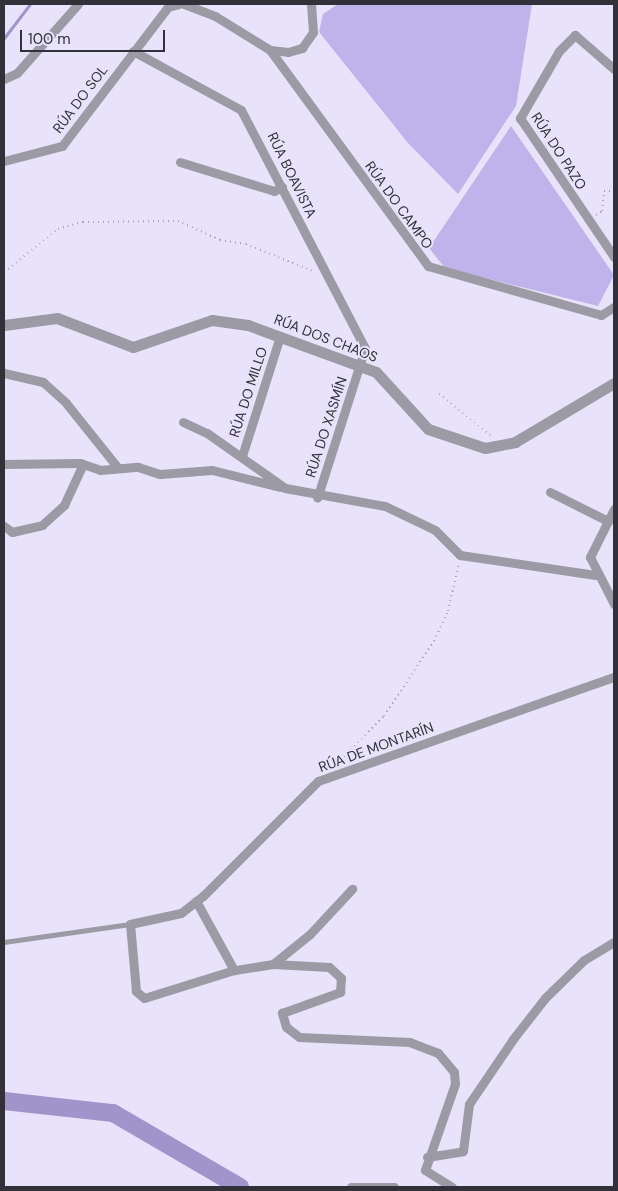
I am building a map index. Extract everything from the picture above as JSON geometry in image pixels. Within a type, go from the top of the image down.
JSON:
[{"type":"street","points":[[4,79],[18,73],[78,4]]},
{"type":"street","name":"RÚA DO SOL","points":[[4,161],[62,146],[168,7],[179,4]]},
{"type":"street","points":[[184,4],[215,16],[270,50],[288,52],[302,48],[313,32],[311,4]]},
{"type":"street","name":"RÚA DO PAZO","points":[[614,68],[575,35],[559,51],[520,118],[614,256]]},
{"type":"street","name":"RÚA DO CAMPO","points":[[270,50],[428,266],[601,315],[614,308]]},
{"type":"street","name":"RÚA BOAVISTA","points":[[133,51],[241,110],[365,348],[361,365]]},
{"type":"street","points":[[180,162],[274,191],[282,187]]},
{"type":"street","name":"RÚA DOS CHAOS","points":[[4,325],[46,317],[82,327],[133,347],[221,319],[280,336],[361,365],[387,382],[428,429],[472,446],[498,447]]},
{"type":"street","name":"RÚA DO MILLO","points":[[242,456],[280,336]]},
{"type":"street","name":"RÚA DO XASMÍN","points":[[317,498],[361,365]]},
{"type":"street","points":[[4,373],[42,382],[66,402],[118,468]]},
{"type":"street","points":[[498,447],[614,383]]},
{"type":"street","points":[[182,422],[242,456],[285,488]]},
{"type":"street","points":[[4,464],[83,464],[100,470],[118,468],[160,474],[212,470],[317,498],[385,506],[435,530],[460,555],[596,575]]},
{"type":"street","points":[[4,526],[12,532],[42,525],[64,505],[83,464]]},
{"type":"street","points":[[550,492],[608,521]]},
{"type":"street","points":[[614,509],[590,557],[596,575],[614,604]]},
{"type":"street","name":"RÚA DE MONTARÍN","points":[[130,924],[181,913],[196,901],[318,781],[614,677]]},
{"type":"street","points":[[273,964],[310,934],[352,888]]},
{"type":"street","points":[[196,901],[234,970]]},
{"type":"street","points":[[130,924],[136,991],[144,998],[234,970],[273,964],[329,967],[341,978],[340,992],[328,1000],[293,1006],[282,1013],[286,1027],[298,1037],[410,1042],[438,1053],[449,1066],[455,1084],[427,1157],[425,1170],[452,1187]]},
{"type":"street","points":[[427,1157],[463,1151],[469,1104],[513,1039],[545,998],[584,960],[614,942]]},
{"type":"street","points":[[351,1187],[394,1187]]},
{"type":"lane","points":[[4,942],[130,924]]},
{"type":"path","points":[[588,220],[602,211],[604,191],[614,191]]},
{"type":"path","points":[[4,272],[58,228],[83,222],[178,221],[220,240],[246,244],[326,273]]},
{"type":"path","points":[[439,394],[485,428],[498,447]]},
{"type":"path","points":[[318,781],[384,716],[434,641],[448,611],[460,555]]},
{"type":"shaded area","points":[[338,4],[532,4],[516,106],[458,194],[408,143],[319,32],[323,14]]},
{"type":"shaded area","points":[[511,126],[614,275],[598,306],[445,268],[429,248]]},
{"type":"waterway","points":[[4,38],[30,4]]},
{"type":"waterway","points":[[4,1101],[113,1113],[240,1187]]}]
